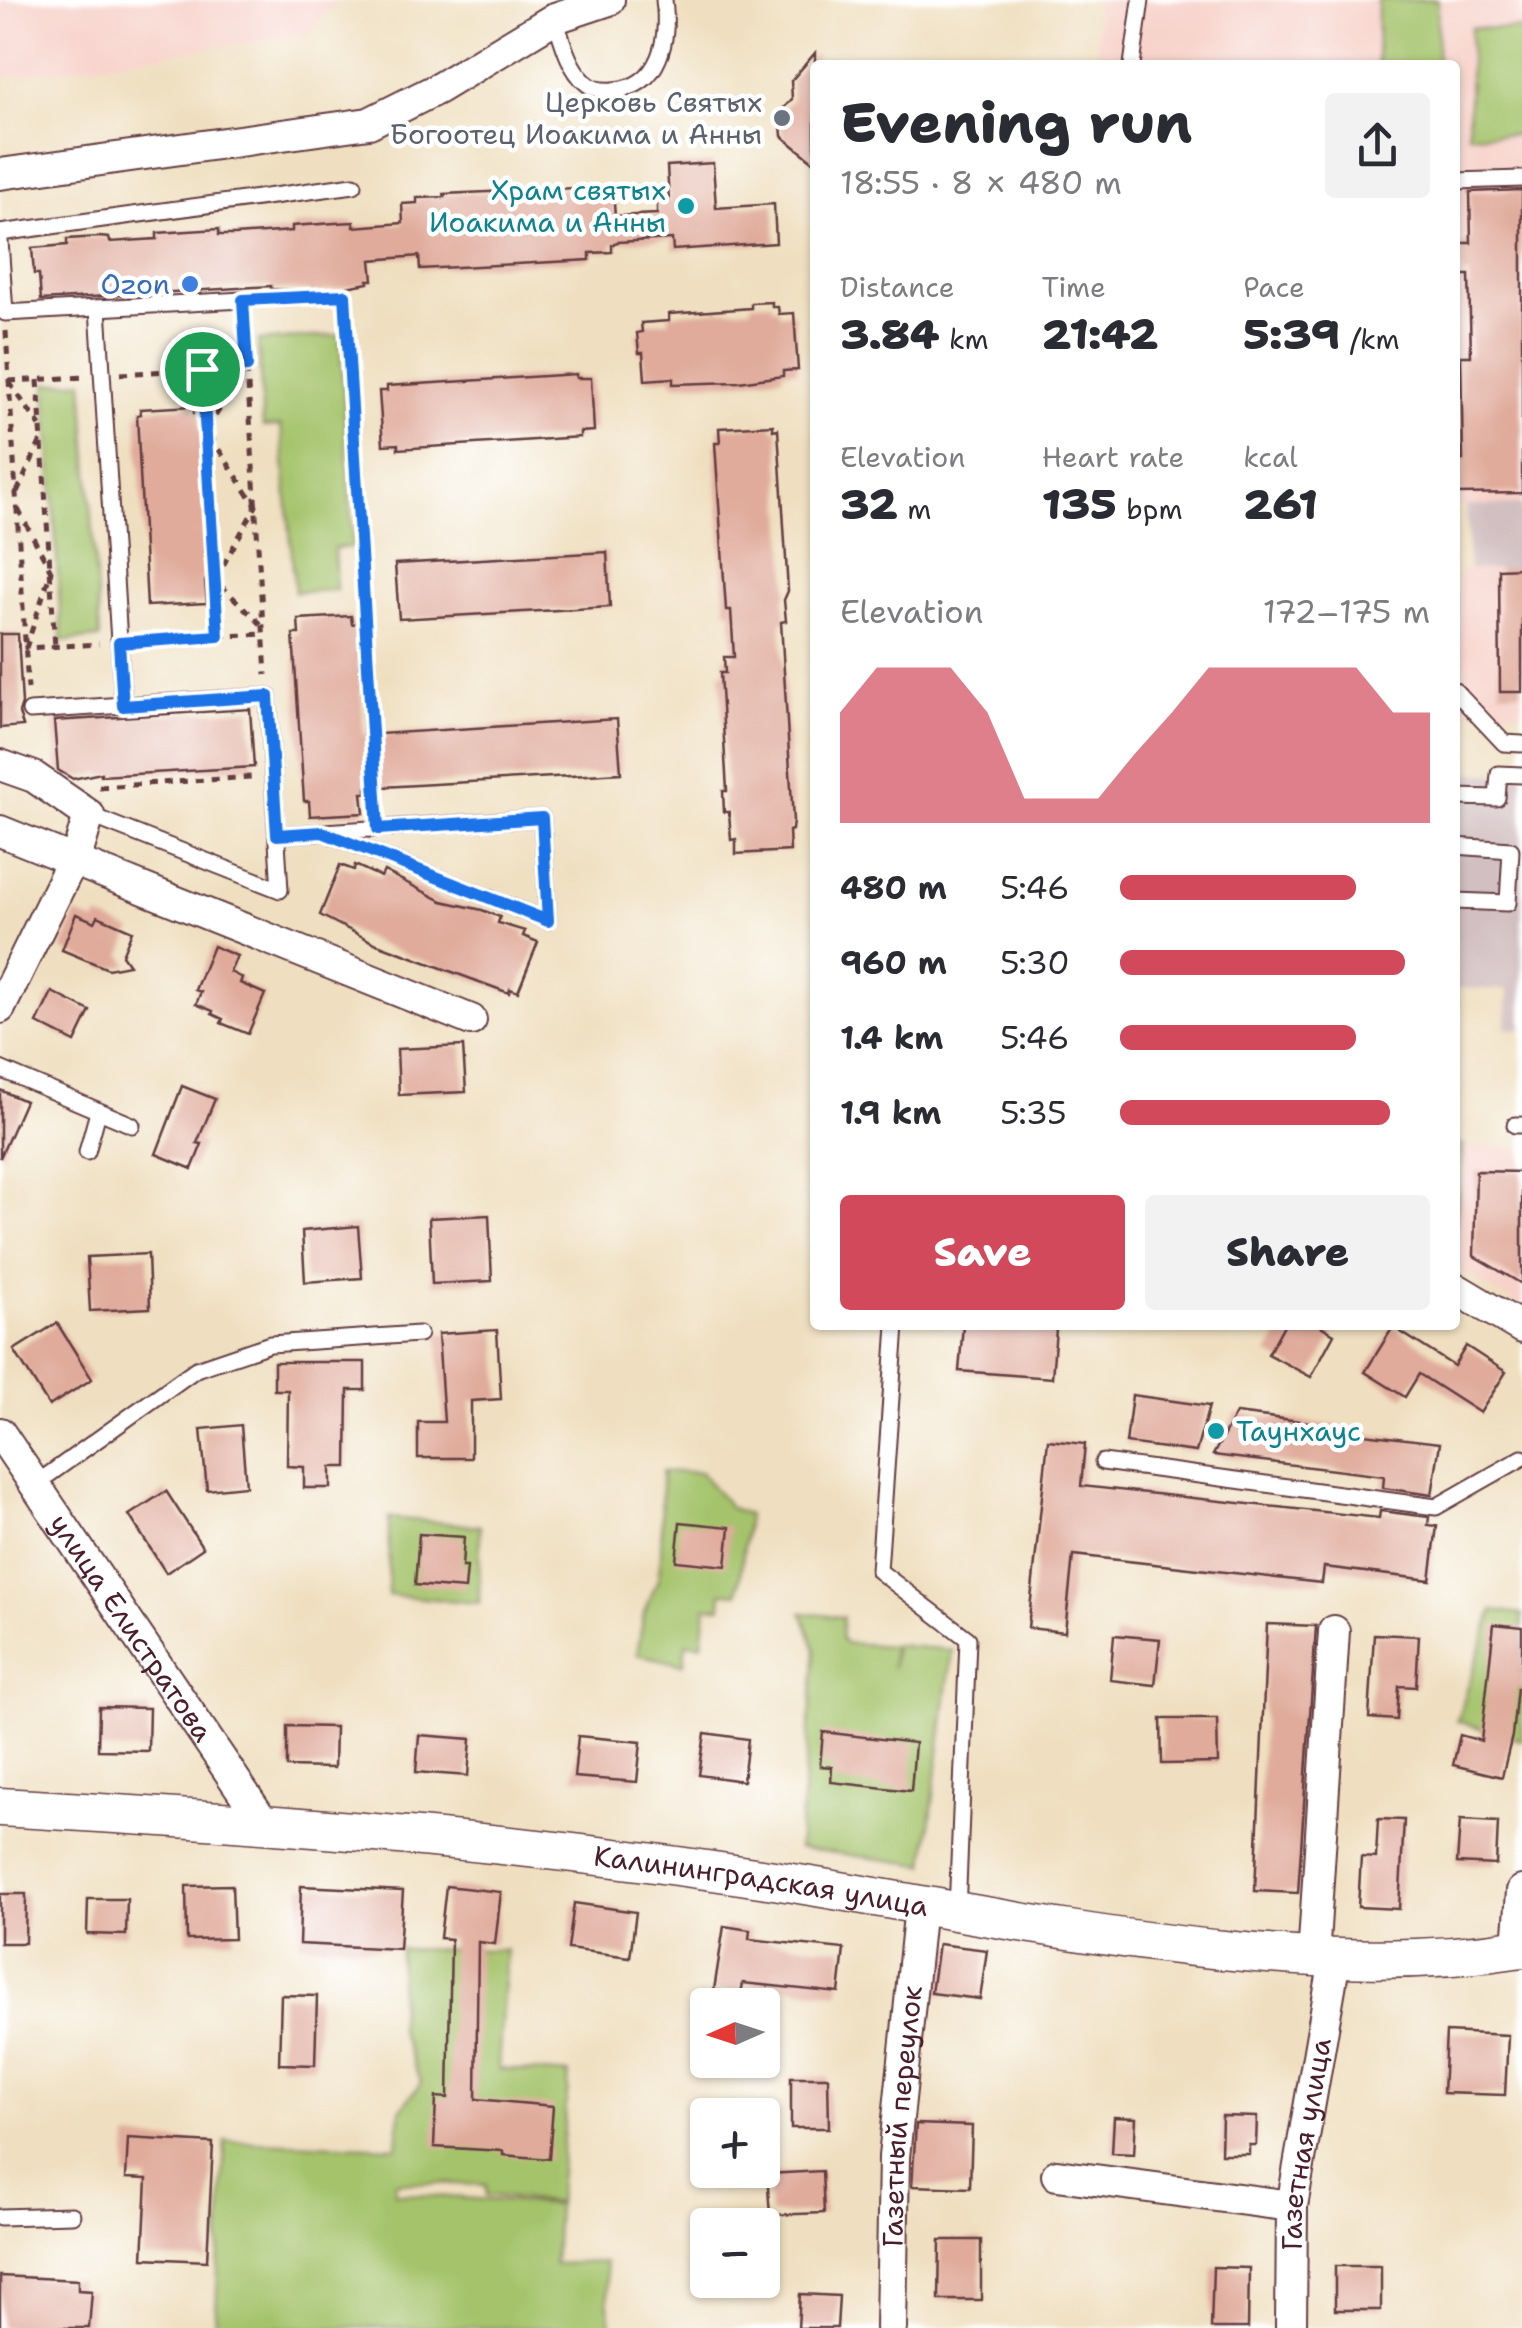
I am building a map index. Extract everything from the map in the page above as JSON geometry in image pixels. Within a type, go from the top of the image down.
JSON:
[{"type":"street","points":[[0,174],[369,123],[439,88],[555,18],[609,0]]},
{"type":"street","points":[[0,765],[34,777],[89,815],[80,845],[0,1008]]},
{"type":"street","points":[[0,831],[471,1020]]},
{"type":"street","points":[[1460,1291],[1522,1328]]},
{"type":"street","name":"улица Елистратова","points":[[0,1433],[264,1822]]},
{"type":"street","name":"Газетная улица","points":[[1290,2328],[1292,2206],[1324,1959],[1334,1631]]},
{"type":"street","name":"Калининградская улица","points":[[0,1807],[264,1822],[506,1845],[773,1880],[1117,1939],[1324,1959],[1521,1953]]},
{"type":"street","points":[[1521,1953],[1522,1892]]},
{"type":"street","name":"Газетный переулок","points":[[892,2328],[894,2157],[938,1909]]},
{"type":"street","points":[[1056,2175],[1292,2206]]},
{"type":"lane","points":[[555,18],[576,71],[588,85],[622,90],[648,77],[659,61],[665,32],[664,0]]},
{"type":"lane","points":[[1133,60],[1141,0]]},
{"type":"lane","points":[[1460,181],[1522,179]]},
{"type":"lane","points":[[243,300],[4,312],[0,237],[354,185]]},
{"type":"lane","points":[[98,308],[123,706]]},
{"type":"lane","points":[[30,711],[268,696],[280,890],[89,815]]},
{"type":"lane","points":[[1460,696],[1504,742],[1522,744]]},
{"type":"lane","points":[[1460,797],[1496,798],[1498,774],[1522,775]]},
{"type":"lane","points":[[277,835],[322,832],[378,829],[542,818],[548,921],[322,832]]},
{"type":"lane","points":[[1460,846],[1511,850],[1508,903],[1460,901]]},
{"type":"lane","points":[[0,1069],[132,1125]]},
{"type":"lane","points":[[87,1152],[98,1112]]},
{"type":"lane","points":[[896,1330],[879,1572],[968,1639],[938,1909]]},
{"type":"lane","points":[[37,1484],[196,1369],[270,1344],[419,1334]]},
{"type":"lane","points":[[1103,1462],[1436,1507],[1522,1458]]},
{"type":"lane","points":[[0,2217],[72,2215]]},
{"type":"path","points":[[268,696],[243,300],[345,295],[378,829]]},
{"type":"path","points":[[4,312],[30,711]]},
{"type":"path","points":[[9,382],[247,366]]},
{"type":"path","points":[[206,430],[247,366]]},
{"type":"path","points":[[202,369],[218,636]]},
{"type":"path","points":[[38,380],[55,646]]},
{"type":"path","points":[[9,382],[42,432]]},
{"type":"path","points":[[206,430],[256,506]]},
{"type":"path","points":[[16,494],[42,432]]},
{"type":"path","points":[[17,506],[51,571],[26,648]]},
{"type":"path","points":[[215,580],[256,506]]},
{"type":"path","points":[[215,580],[264,630]]},
{"type":"path","points":[[26,648],[264,630]]},
{"type":"path","points":[[50,790],[273,776]]},
{"type":"shaded area","points":[[0,0],[339,0],[308,34],[0,78]]},
{"type":"shaded area","points":[[1095,0],[1522,0],[1522,505],[1460,506],[1460,60],[1098,60]]},
{"type":"shaded area","points":[[1522,505],[1522,568],[1469,570],[1466,506]]},
{"type":"shaded area","points":[[1522,568],[1522,711],[1460,710],[1461,570]]},
{"type":"shaded area","points":[[1460,772],[1522,775],[1522,1029],[1506,1028],[1508,990],[1460,988]]},
{"type":"shaded area","points":[[1463,1145],[1522,1149],[1522,1307],[1460,1271]]},
{"type":"green space","points":[[1378,0],[1438,0],[1437,60],[1377,60]]},
{"type":"green space","points":[[1471,28],[1522,29],[1522,135],[1468,134]]},
{"type":"green space","points":[[340,335],[353,547],[334,548],[336,590],[295,592],[281,426],[263,427],[258,341]]},
{"type":"green space","points":[[83,381],[100,638],[62,641],[46,384]]},
{"type":"green space","points":[[662,1472],[700,1472],[730,1507],[748,1515],[738,1593],[722,1592],[721,1607],[706,1607],[702,1644],[686,1643],[684,1663],[680,1664],[637,1654],[644,1613],[658,1579]]},
{"type":"green space","points":[[389,1518],[480,1526],[479,1603],[388,1595]]},
{"type":"green space","points":[[1493,1610],[1522,1614],[1522,1740],[1457,1721]]},
{"type":"green space","points":[[802,1613],[843,1617],[841,1638],[845,1643],[892,1646],[892,1668],[895,1645],[952,1650],[925,1865],[798,1848],[816,1650]]},
{"type":"green space","points":[[400,1949],[506,1950],[498,2069],[569,2074],[557,2203],[486,2195],[486,2185],[396,2182],[395,2193],[557,2205],[554,2264],[605,2262],[611,2328],[215,2328],[225,2141],[397,2147],[400,2110],[421,2083],[399,2028]]},
{"type":"building","points":[[815,53],[815,60],[810,60],[810,159],[782,136],[780,112],[792,99],[791,81]]},
{"type":"building","points":[[713,163],[716,208],[774,204],[776,243],[673,250],[672,239],[617,242],[612,245],[612,252],[590,253],[590,260],[420,269],[419,256],[371,260],[373,280],[368,283],[309,294],[271,286],[41,300],[39,274],[34,274],[32,248],[67,245],[67,239],[99,237],[109,238],[110,242],[157,239],[157,233],[219,229],[219,235],[234,235],[292,231],[292,226],[403,223],[402,204],[417,203],[417,198],[445,197],[444,194],[598,187],[599,192],[613,191],[615,216],[657,214],[657,202],[669,201],[667,166]]},
{"type":"building","points":[[1522,190],[1522,493],[1460,494],[1461,356],[1471,356],[1469,275],[1462,275],[1461,243],[1471,243],[1470,192]]},
{"type":"building","points":[[772,302],[779,314],[794,313],[798,370],[739,382],[673,384],[673,378],[645,380],[637,333],[642,332],[641,323],[669,321],[669,314],[751,308],[751,303]]},
{"type":"building","points":[[576,374],[576,378],[591,378],[594,431],[580,432],[580,437],[398,449],[398,444],[383,445],[379,391],[387,391],[387,386]]},
{"type":"building","points":[[194,406],[194,413],[199,413],[201,435],[210,572],[205,582],[207,603],[147,606],[137,415],[141,414],[140,409]]},
{"type":"building","points":[[773,425],[773,430],[778,429],[788,591],[784,600],[786,621],[781,622],[793,821],[790,851],[736,854],[729,812],[724,812],[723,791],[727,791],[720,673],[725,673],[724,657],[734,657],[731,610],[726,610],[715,443],[720,443],[719,428]]},
{"type":"building","points":[[607,552],[610,607],[399,619],[395,564]]},
{"type":"building","points":[[1522,568],[1522,692],[1500,692],[1499,569]]},
{"type":"building","points":[[351,616],[352,624],[357,623],[364,735],[617,719],[621,773],[366,788],[366,793],[362,793],[364,813],[310,816],[309,801],[304,801],[293,634],[299,634],[298,619]]},
{"type":"building","points":[[0,634],[18,634],[22,704],[19,713],[23,726],[0,728]]},
{"type":"building","points":[[250,709],[254,767],[101,773],[73,779],[58,770],[54,721]]},
{"type":"building","points":[[340,865],[354,870],[355,865],[381,877],[384,871],[442,901],[482,910],[500,917],[498,923],[525,931],[523,936],[538,942],[518,992],[510,989],[509,993],[377,944],[320,915]]},
{"type":"building","points":[[76,914],[95,922],[98,916],[132,931],[122,955],[129,965],[108,969],[62,950]]},
{"type":"building","points":[[213,946],[237,956],[230,972],[242,978],[240,983],[265,994],[248,1034],[221,1023],[223,1019],[213,1011],[196,1004],[201,992],[195,990]]},
{"type":"building","points":[[52,992],[90,1011],[75,1042],[37,1023]]},
{"type":"building","points":[[463,1046],[466,1092],[399,1095],[397,1049]]},
{"type":"building","points":[[182,1086],[215,1099],[197,1143],[202,1144],[192,1169],[156,1154]]},
{"type":"building","points":[[0,1090],[25,1101],[0,1158]]},
{"type":"building","points":[[1476,1171],[1522,1172],[1522,1284],[1474,1256]]},
{"type":"building","points":[[489,1215],[492,1281],[432,1284],[429,1218]]},
{"type":"building","points":[[358,1226],[362,1278],[305,1282],[302,1231]]},
{"type":"building","points":[[148,1254],[150,1308],[90,1311],[87,1257]]},
{"type":"building","points":[[57,1323],[92,1379],[49,1406],[14,1350]]},
{"type":"building","points":[[497,1330],[501,1399],[471,1401],[471,1458],[418,1458],[418,1422],[444,1422],[438,1334]]},
{"type":"building","points":[[963,1330],[1056,1330],[1052,1378],[959,1371]]},
{"type":"building","points":[[1281,1330],[1327,1330],[1334,1334],[1311,1377],[1268,1354]]},
{"type":"building","points":[[1391,1330],[1398,1330],[1454,1366],[1466,1346],[1506,1372],[1480,1413],[1419,1374],[1405,1397],[1365,1372]]},
{"type":"building","points":[[274,1362],[365,1362],[365,1390],[348,1390],[347,1467],[331,1467],[331,1488],[304,1488],[304,1467],[287,1466],[288,1390],[274,1390]]},
{"type":"building","points":[[1132,1395],[1209,1406],[1196,1452],[1126,1443]]},
{"type":"building","points":[[1236,1413],[1440,1443],[1432,1495],[1383,1488],[1384,1476],[1213,1455]]},
{"type":"building","points":[[241,1425],[246,1486],[207,1490],[201,1429]]},
{"type":"building","points":[[1048,1440],[1085,1444],[1081,1486],[1379,1518],[1380,1511],[1429,1517],[1428,1525],[1437,1526],[1430,1580],[1324,1567],[1322,1583],[1073,1555],[1065,1632],[1028,1628]]},
{"type":"building","points":[[166,1491],[203,1548],[166,1573],[129,1515]]},
{"type":"building","points":[[680,1522],[730,1527],[726,1566],[676,1561]]},
{"type":"building","points":[[419,1534],[464,1537],[465,1589],[415,1585]]},
{"type":"building","points":[[1267,1624],[1316,1626],[1298,1893],[1255,1891]]},
{"type":"building","points":[[1494,1624],[1522,1627],[1522,1688],[1517,1688],[1512,1736],[1502,1777],[1453,1765],[1460,1735],[1481,1741]]},
{"type":"building","points":[[1374,1634],[1419,1636],[1416,1687],[1399,1686],[1397,1720],[1369,1718]]},
{"type":"building","points":[[1114,1635],[1160,1639],[1155,1685],[1110,1680]]},
{"type":"building","points":[[99,1707],[149,1708],[148,1751],[98,1750]]},
{"type":"building","points":[[1161,1719],[1217,1719],[1218,1763],[1162,1764]]},
{"type":"building","points":[[287,1726],[335,1727],[334,1768],[287,1767]]},
{"type":"building","points":[[823,1732],[915,1743],[911,1791],[831,1782],[832,1767],[820,1766]]},
{"type":"building","points":[[705,1733],[748,1739],[743,1781],[699,1775]]},
{"type":"building","points":[[419,1735],[471,1739],[468,1776],[416,1772]]},
{"type":"building","points":[[578,1736],[641,1742],[637,1782],[574,1777]]},
{"type":"building","points":[[1378,1819],[1404,1820],[1399,1909],[1358,1907],[1361,1857],[1376,1858]]},
{"type":"building","points":[[1460,1820],[1498,1822],[1496,1865],[1457,1863]]},
{"type":"building","points":[[232,1885],[234,1939],[187,1940],[186,1886]]},
{"type":"building","points":[[301,1886],[403,1891],[399,1949],[299,1944]]},
{"type":"building","points":[[446,1886],[501,1892],[495,1944],[478,1942],[476,2099],[553,2106],[549,2159],[503,2155],[503,2151],[434,2147],[436,2097],[448,2098],[451,1939],[440,1938]]},
{"type":"building","points":[[0,1894],[26,1894],[25,1943],[0,1943]]},
{"type":"building","points":[[88,1899],[127,1899],[126,1935],[87,1934]]},
{"type":"building","points":[[574,1903],[636,1912],[630,1957],[568,1949]]},
{"type":"building","points":[[724,1926],[750,1930],[749,1939],[844,1949],[839,1993],[743,1983],[742,1988],[714,1988]]},
{"type":"building","points":[[938,1944],[987,1950],[980,1999],[931,1993]]},
{"type":"building","points":[[281,1995],[317,1996],[315,2065],[279,2064]]},
{"type":"building","points":[[1446,2032],[1508,2035],[1505,2095],[1443,2093]]},
{"type":"building","points":[[791,2077],[828,2077],[829,2128],[791,2128]]},
{"type":"building","points":[[1222,2116],[1257,2117],[1256,2145],[1249,2145],[1249,2154],[1221,2154]]},
{"type":"building","points":[[1114,2117],[1136,2118],[1134,2154],[1112,2153]]},
{"type":"building","points":[[916,2124],[972,2126],[970,2188],[912,2186]]},
{"type":"building","points":[[128,2138],[213,2143],[207,2261],[143,2258],[147,2179],[126,2178]]},
{"type":"building","points":[[822,2171],[824,2213],[780,2215],[780,2208],[769,2208],[768,2188],[780,2188],[780,2173]]},
{"type":"building","points":[[940,2240],[981,2240],[981,2300],[939,2300]]},
{"type":"building","points":[[1335,2266],[1381,2266],[1381,2310],[1335,2310]]},
{"type":"building","points":[[1213,2267],[1249,2268],[1248,2328],[1211,2328]]},
{"type":"building","points":[[0,2276],[78,2280],[78,2290],[92,2291],[89,2328],[0,2328]]},
{"type":"building","points":[[800,2294],[839,2296],[837,2328],[798,2328]]},
{"type":"place","name":"Церковь Святых Богоотец Иоакима и Анны","points":[[782,118]]},
{"type":"place","name":"Храм святых Иоакима и Анны","points":[[686,206]]},
{"type":"place","name":"Ozon","points":[[190,284]]},
{"type":"place","name":"Таунхаус","points":[[1216,1431]]},
{"type":"route","points":[[345,295],[378,829],[542,818],[548,921],[322,832],[277,835],[268,696],[123,706],[119,643],[218,636],[202,369],[247,366],[243,300],[345,295]]}]
